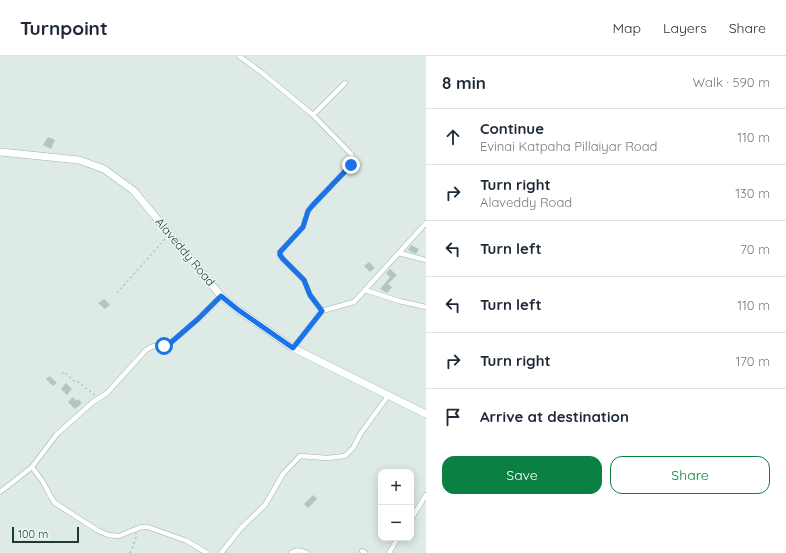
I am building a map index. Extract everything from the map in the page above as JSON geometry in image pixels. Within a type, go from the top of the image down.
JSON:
[{"type":"street","points":[[238,56],[261,72],[313,115],[351,154],[353,159],[351,165],[308,211],[303,227],[280,252],[283,259],[304,280],[310,295],[322,311]]},
{"type":"street","points":[[313,115],[345,84]]},
{"type":"street","name":"Alaveddy Road","points":[[0,152],[79,160],[104,169],[134,191],[221,296],[237,309],[293,348],[426,414]]},
{"type":"street","points":[[293,348],[322,311],[354,302],[426,223]]},
{"type":"street","points":[[399,253],[426,260]]},
{"type":"street","points":[[365,290],[399,302],[426,307]]},
{"type":"street","points":[[0,492],[32,467],[57,434],[93,402],[107,393],[146,350],[151,346],[168,345],[198,319],[221,296]]},
{"type":"street","points":[[221,553],[242,527],[265,505],[283,474],[300,456],[327,458],[345,456],[388,396]]},
{"type":"street","points":[[32,467],[55,503],[97,530],[119,536],[141,527],[148,527],[187,541],[207,553]]},
{"type":"street","points":[[414,514],[426,495]]},
{"type":"street","points":[[389,553],[396,541]]},
{"type":"street","points":[[291,553],[301,550],[307,553]]},
{"type":"path","points":[[117,293],[170,234]]},
{"type":"path","points":[[62,374],[64,372],[74,381],[77,381],[99,398]]},
{"type":"path","points":[[130,553],[136,538],[136,529]]},
{"type":"building","points":[[48,137],[55,140],[51,149],[43,145]]},
{"type":"building","points":[[411,245],[419,249],[416,254],[408,250]]},
{"type":"building","points":[[369,262],[375,268],[370,272],[364,266]]},
{"type":"building","points":[[390,269],[397,275],[388,284],[392,287],[387,293],[380,289],[390,277],[386,273]]},
{"type":"building","points":[[104,299],[110,305],[105,309],[98,303]]},
{"type":"building","points":[[50,376],[57,383],[53,386],[46,379]]},
{"type":"building","points":[[66,383],[72,389],[67,395],[61,389]]},
{"type":"building","points":[[73,397],[76,401],[78,399],[82,403],[75,409],[68,402]]},
{"type":"building","points":[[313,495],[317,499],[308,508],[304,504]]},
{"type":"route","points":[[164,346],[168,345],[198,319],[221,296],[293,348],[322,311],[310,295],[304,280],[283,259],[280,252],[303,227],[308,211],[312,206],[351,165]]}]
